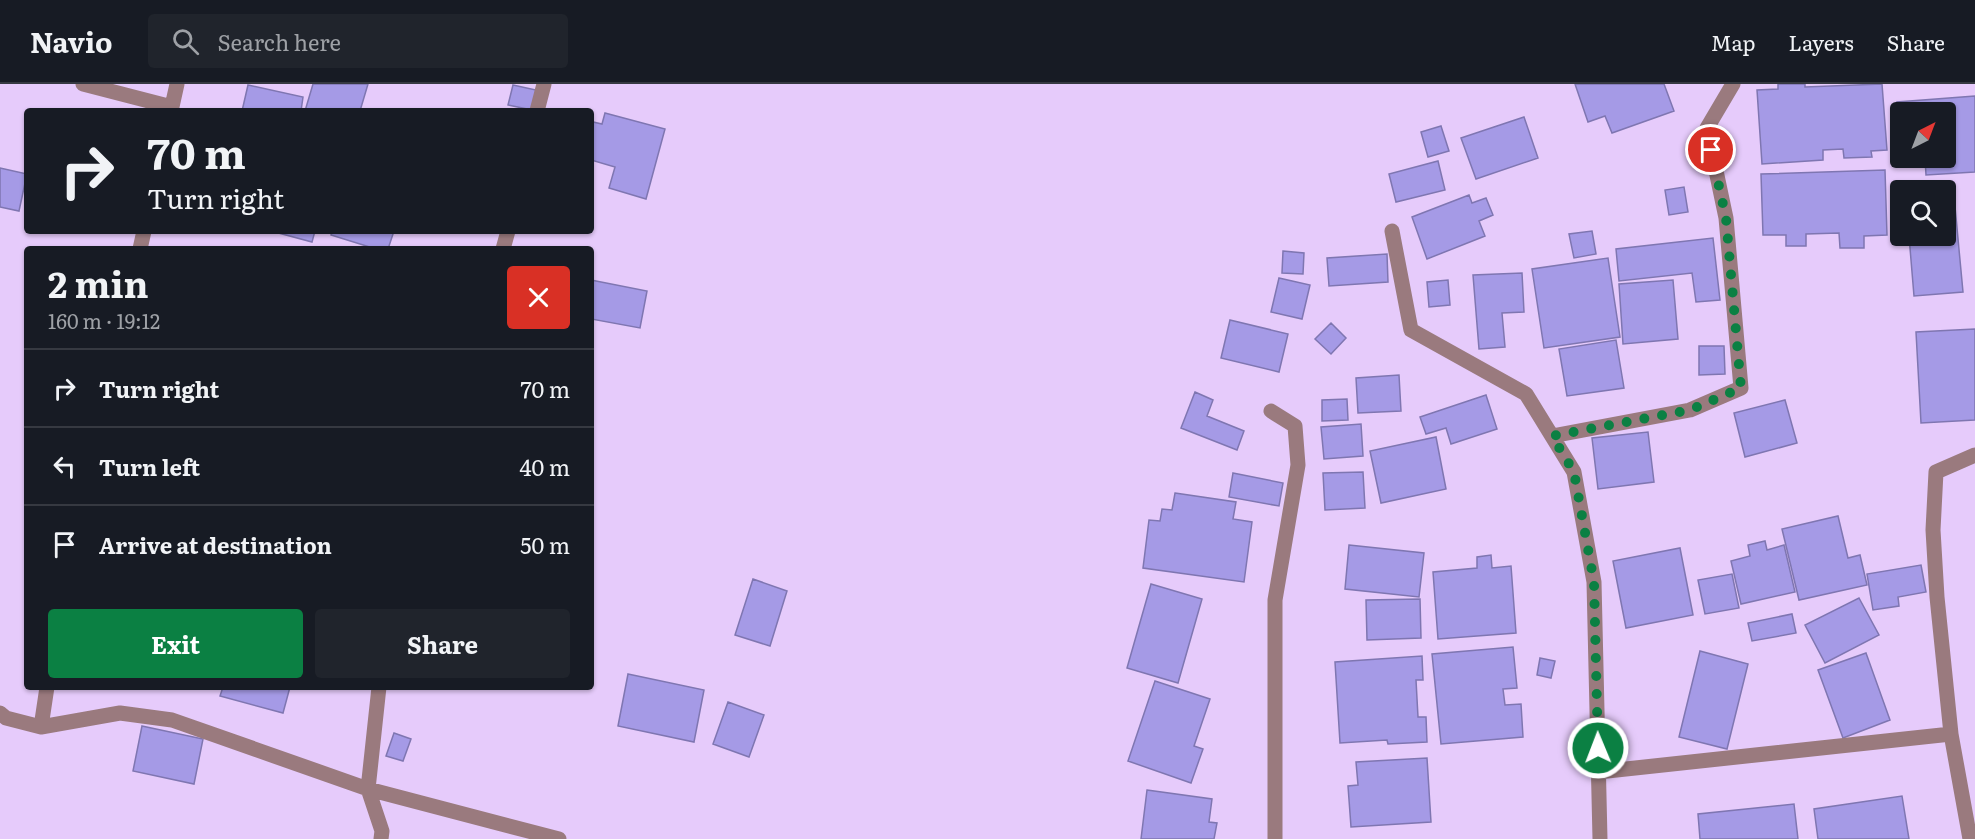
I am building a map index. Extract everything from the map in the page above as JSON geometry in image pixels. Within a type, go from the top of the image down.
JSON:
[{"type":"street","points":[[82,84],[168,108]]},
{"type":"street","points":[[172,108],[177,84]]},
{"type":"street","points":[[538,108],[544,84]]},
{"type":"street","points":[[1552,436],[1690,410],[1741,388],[1726,218],[1707,128],[1733,84]]},
{"type":"street","points":[[1392,231],[1411,330],[1526,394],[1574,472],[1594,582],[1600,839]]},
{"type":"street","points":[[1270,411],[1295,426],[1298,465],[1275,600],[1275,839]]},
{"type":"street","points":[[1970,839],[1969,802],[1951,734],[1937,597],[1934,542],[1936,472],[1975,455]]},
{"type":"street","points":[[41,727],[47,690]]},
{"type":"street","points":[[379,690],[368,789],[382,831],[381,839]]},
{"type":"street","points":[[0,713],[6,718],[41,727],[120,713],[172,720],[368,789],[559,839]]},
{"type":"street","points":[[1598,772],[1951,734]]},
{"type":"building","points":[[313,84],[368,84],[361,108],[306,108]]},
{"type":"building","points":[[1575,84],[1664,84],[1674,111],[1612,133],[1605,116],[1588,122]]},
{"type":"building","points":[[1778,84],[1805,84],[1805,87],[1882,84],[1887,150],[1871,151],[1872,157],[1844,158],[1843,149],[1823,150],[1823,160],[1762,164],[1757,90],[1778,89]]},
{"type":"building","points":[[248,85],[303,97],[301,108],[243,108]]},
{"type":"building","points":[[513,85],[536,90],[532,108],[508,105]]},
{"type":"building","points":[[1975,96],[1975,172],[1926,175],[1926,168],[1956,168],[1956,102],[1897,102]]},
{"type":"building","points":[[605,113],[665,129],[646,199],[609,188],[615,167],[594,161],[594,122],[602,124]]},
{"type":"building","points":[[1524,117],[1538,158],[1476,179],[1461,138]]},
{"type":"building","points":[[1441,126],[1449,151],[1428,157],[1421,132]]},
{"type":"building","points":[[1438,161],[1445,190],[1396,202],[1389,174]]},
{"type":"building","points":[[0,168],[24,173],[24,188],[19,211],[0,207]]},
{"type":"building","points":[[1885,170],[1887,235],[1864,236],[1864,248],[1840,248],[1839,233],[1806,234],[1806,246],[1786,246],[1786,235],[1763,235],[1761,174]]},
{"type":"building","points":[[1684,187],[1688,212],[1669,215],[1665,190]]},
{"type":"building","points":[[1469,195],[1472,203],[1486,198],[1493,215],[1479,221],[1485,236],[1427,259],[1412,217]]},
{"type":"building","points":[[1956,217],[1963,292],[1914,296],[1910,246],[1956,246]]},
{"type":"building","points":[[1592,231],[1596,254],[1574,258],[1569,234]]},
{"type":"building","points":[[282,234],[314,234],[312,242]]},
{"type":"building","points":[[393,234],[389,246],[366,246],[331,235]]},
{"type":"building","points":[[1713,238],[1720,300],[1696,302],[1692,273],[1619,281],[1616,249]]},
{"type":"building","points":[[1283,251],[1304,253],[1303,274],[1282,273]]},
{"type":"building","points":[[1387,254],[1388,282],[1329,286],[1327,258]]},
{"type":"building","points":[[1608,258],[1620,337],[1544,348],[1532,269]]},
{"type":"building","points":[[1522,273],[1524,312],[1502,313],[1505,347],[1479,349],[1473,275]]},
{"type":"building","points":[[1279,278],[1310,285],[1302,319],[1271,312]]},
{"type":"building","points":[[1448,280],[1450,305],[1429,307],[1427,282]]},
{"type":"building","points":[[1673,280],[1678,339],[1623,344],[1619,284]]},
{"type":"building","points":[[594,281],[647,291],[640,328],[594,320]]},
{"type":"building","points":[[1230,320],[1288,334],[1279,372],[1221,358]]},
{"type":"building","points":[[1331,323],[1346,338],[1331,354],[1315,339]]},
{"type":"building","points":[[1975,329],[1975,420],[1921,423],[1916,332]]},
{"type":"building","points":[[1616,340],[1624,388],[1567,396],[1559,349]]},
{"type":"building","points":[[1699,346],[1724,346],[1725,374],[1699,375]]},
{"type":"building","points":[[1399,375],[1401,411],[1358,413],[1356,378]]},
{"type":"building","points":[[1195,392],[1213,400],[1207,416],[1244,431],[1237,450],[1181,428]]},
{"type":"building","points":[[1486,395],[1497,429],[1451,444],[1446,428],[1426,434],[1420,417]]},
{"type":"building","points":[[1347,399],[1348,420],[1322,421],[1322,400]]},
{"type":"building","points":[[1785,400],[1797,443],[1745,457],[1734,413]]},
{"type":"building","points":[[1361,424],[1363,456],[1324,459],[1321,427]]},
{"type":"building","points":[[1648,432],[1654,482],[1598,489],[1592,438]]},
{"type":"building","points":[[1436,437],[1446,489],[1381,503],[1370,451]]},
{"type":"building","points":[[1363,472],[1365,508],[1325,510],[1323,473]]},
{"type":"building","points":[[1233,473],[1283,483],[1279,506],[1229,497]]},
{"type":"building","points":[[1175,493],[1236,502],[1233,519],[1252,522],[1244,582],[1143,568],[1149,520],[1160,521],[1162,509],[1172,510]]},
{"type":"building","points":[[1838,516],[1848,558],[1860,555],[1867,585],[1799,600],[1782,529]]},
{"type":"building","points":[[1765,541],[1767,550],[1784,545],[1795,592],[1741,604],[1731,561],[1750,556],[1748,545]]},
{"type":"building","points":[[1349,545],[1424,553],[1419,597],[1345,589]]},
{"type":"building","points":[[1680,548],[1693,615],[1626,628],[1613,561]]},
{"type":"building","points":[[1491,555],[1492,568],[1511,566],[1516,633],[1438,639],[1433,572],[1477,568],[1477,557]]},
{"type":"building","points":[[1921,565],[1926,592],[1898,597],[1899,606],[1873,610],[1867,574]]},
{"type":"building","points":[[1732,574],[1739,608],[1705,614],[1698,580]]},
{"type":"building","points":[[753,579],[787,591],[770,646],[735,635]]},
{"type":"building","points":[[1151,584],[1202,599],[1178,683],[1127,668]]},
{"type":"building","points":[[1859,598],[1879,635],[1825,663],[1805,625]]},
{"type":"building","points":[[1420,599],[1421,638],[1367,640],[1366,600]]},
{"type":"building","points":[[1792,614],[1796,633],[1752,641],[1748,623]]},
{"type":"building","points":[[1513,647],[1517,688],[1503,689],[1505,705],[1521,704],[1523,737],[1441,744],[1432,654]]},
{"type":"building","points":[[1700,651],[1748,664],[1727,749],[1679,737]]},
{"type":"building","points":[[1866,653],[1890,720],[1843,738],[1818,670]]},
{"type":"building","points":[[1422,656],[1423,680],[1416,680],[1418,717],[1426,717],[1427,742],[1388,744],[1387,740],[1340,743],[1335,662]]},
{"type":"building","points":[[1540,658],[1555,661],[1551,678],[1537,675]]},
{"type":"building","points":[[628,674],[704,690],[694,742],[618,726]]},
{"type":"building","points":[[1155,681],[1210,699],[1194,746],[1203,749],[1191,783],[1128,761]]},
{"type":"building","points":[[222,690],[289,690],[283,713],[220,696]]},
{"type":"building","points":[[728,702],[764,715],[749,757],[713,744]]},
{"type":"building","points":[[142,726],[203,739],[194,784],[133,771]]},
{"type":"building","points":[[394,733],[411,739],[403,761],[386,756]]},
{"type":"building","points":[[1427,758],[1431,822],[1351,827],[1348,786],[1358,785],[1356,762]]},
{"type":"building","points":[[1147,790],[1212,799],[1209,822],[1217,823],[1214,839],[1141,839]]},
{"type":"building","points":[[1902,796],[1909,839],[1818,839],[1814,809]]},
{"type":"building","points":[[1794,804],[1798,839],[1700,839],[1698,814]]},
{"type":"route","points":[[1598,748],[1594,582],[1574,472],[1552,436],[1690,410],[1741,388],[1726,218],[1711,150]]}]
